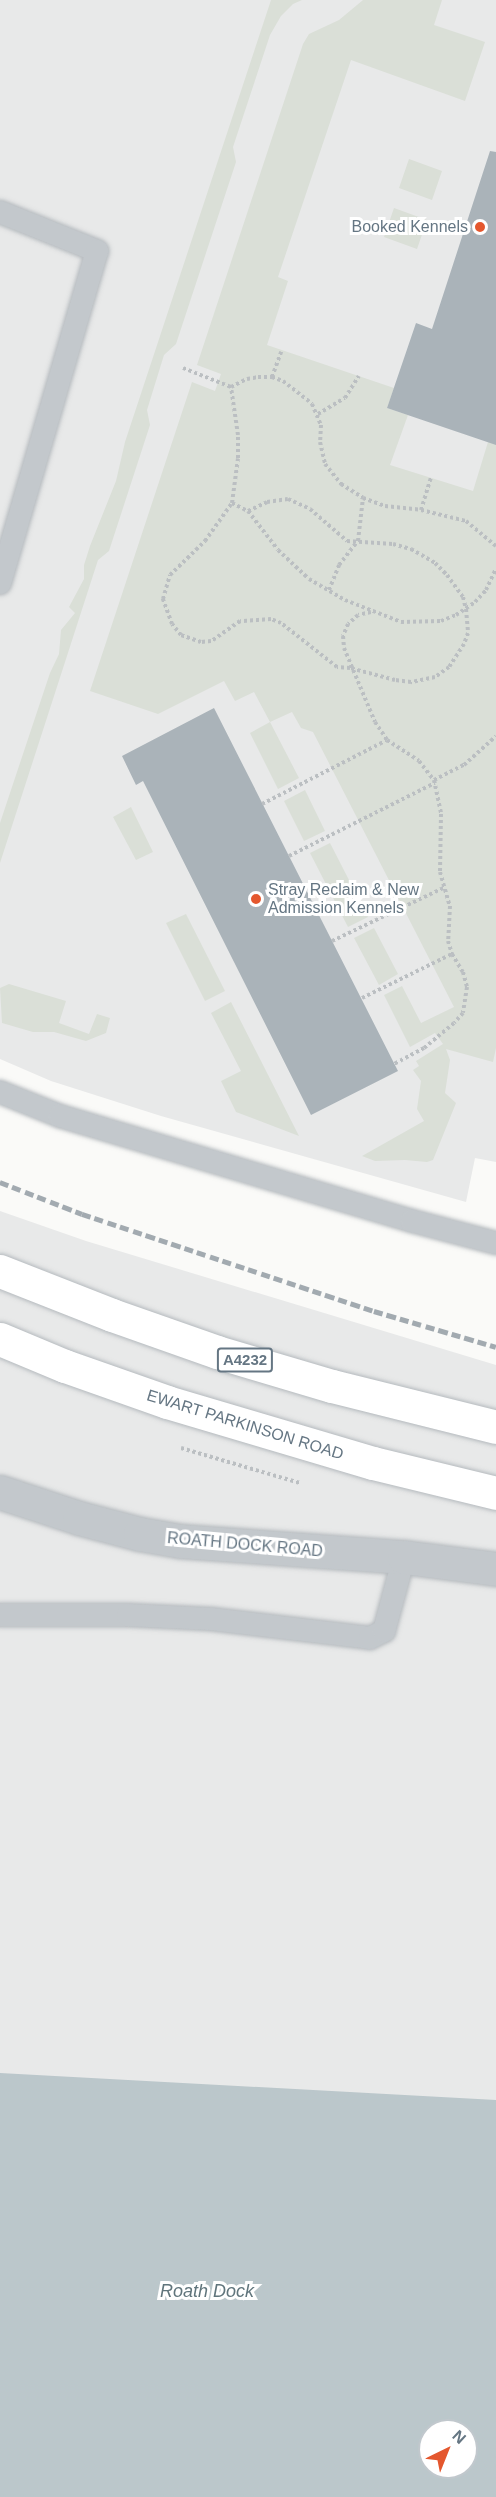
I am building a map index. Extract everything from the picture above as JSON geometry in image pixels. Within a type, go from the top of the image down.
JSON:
[{"type":"main road","name":"A4232","points":[[0,1271],[112,1315],[217,1352],[354,1392],[496,1427]]},
{"type":"main road","name":"EWART PARKINSON ROAD","points":[[0,1339],[166,1402],[351,1457],[496,1493]]},
{"type":"street","name":"ROATH DOCK ROAD","points":[[0,1492],[79,1518],[140,1534],[180,1541],[404,1557],[496,1569]]},
{"type":"lane","points":[[0,212],[98,251],[0,583]]},
{"type":"lane","points":[[0,1092],[60,1116],[412,1221],[496,1243]]},
{"type":"lane","points":[[0,1615],[128,1615],[199,1619],[370,1638],[384,1631],[404,1557]]},
{"type":"path","points":[[272,377],[281,351]]},
{"type":"path","points":[[183,368],[231,387],[247,379],[272,377],[304,396],[318,414],[325,464],[341,484],[363,498],[385,506],[421,510],[466,521],[496,546]]},
{"type":"path","points":[[318,414],[345,398],[359,376]]},
{"type":"path","points":[[231,387],[237,415],[238,458],[232,503],[205,541],[170,575],[164,599],[172,624],[182,635],[201,642],[211,641],[240,621],[271,619],[281,623],[337,667],[350,668],[395,680],[411,682],[435,677],[449,667],[464,644],[468,633],[466,609],[456,586],[424,556],[393,544],[347,541],[310,509],[288,499],[267,501],[248,511]]},
{"type":"path","points":[[421,510],[431,478]]},
{"type":"path","points":[[329,590],[339,565],[358,542],[363,498]]},
{"type":"path","points":[[232,503],[248,511],[291,565],[309,579],[371,612],[400,622],[441,621],[466,609],[486,590],[496,569]]},
{"type":"path","points":[[371,612],[358,615],[348,624],[343,636],[344,648],[350,668],[375,722],[387,740],[419,761],[435,781],[441,814],[440,872],[450,906],[448,941],[452,954],[463,972],[467,987],[463,1013],[424,1048],[394,1064]]},
{"type":"path","points":[[289,856],[435,781],[471,759],[496,736]]},
{"type":"path","points":[[262,804],[387,740]]},
{"type":"path","points":[[332,941],[445,887]]},
{"type":"path","points":[[362,998],[452,954]]},
{"type":"shaded area","points":[[0,0],[496,0],[496,1162],[475,1158],[466,1202],[161,1116],[51,1081],[0,1059]]},
{"type":"shaded area","points":[[271,0],[302,0],[293,4],[281,16],[270,35],[233,147],[236,162],[176,344],[164,355],[147,410],[150,425],[109,551],[98,560],[0,863],[0,823],[50,673],[59,654],[61,630],[75,613],[69,607],[84,579],[84,565],[90,546],[116,481],[125,442]]},
{"type":"shaded area","points":[[363,0],[442,0],[434,25],[485,42],[465,101],[351,60],[278,277],[288,281],[267,345],[394,388],[387,408],[408,415],[390,465],[473,491],[488,442],[496,444],[496,1048],[493,1062],[446,1049],[450,1060],[445,1093],[456,1103],[433,1160],[427,1162],[375,1161],[362,1156],[424,1121],[417,1109],[421,1081],[413,1070],[419,1066],[416,1061],[443,1044],[435,1033],[410,1047],[384,995],[402,986],[421,1023],[454,1007],[313,732],[301,728],[292,712],[270,722],[254,692],[235,701],[224,681],[158,714],[90,691],[192,382],[215,391],[221,374],[197,365],[303,44],[309,34],[339,20]]},
{"type":"shaded area","points":[[409,159],[442,171],[432,200],[399,188]]},
{"type":"shaded area","points":[[394,208],[427,220],[417,249],[384,237]]},
{"type":"shaded area","points":[[270,722],[299,778],[278,789],[250,733]]},
{"type":"shaded area","points":[[305,790],[325,831],[304,841],[284,801]]},
{"type":"shaded area","points":[[131,807],[153,852],[136,860],[113,817]]},
{"type":"shaded area","points":[[330,843],[368,917],[348,927],[310,853]]},
{"type":"shaded area","points":[[186,914],[225,991],[205,1001],[166,923]]},
{"type":"shaded area","points":[[374,928],[398,974],[379,985],[354,938]]},
{"type":"shaded area","points":[[9,984],[66,1001],[59,1023],[89,1034],[97,1014],[110,1018],[106,1033],[86,1041],[54,1032],[33,1032],[2,1023],[0,988]]},
{"type":"shaded area","points":[[231,1002],[299,1136],[236,1112],[221,1081],[241,1071],[211,1013]]},
{"type":"shaded area","points":[[0,1211],[86,1241],[496,1365],[496,2497],[0,2497]]},
{"type":"water","name":"Roath Dock","points":[[0,2073],[496,2100],[496,2497],[0,2497]]},
{"type":"building","name":"Booked Kennels","points":[[490,151],[496,152],[496,445],[387,408],[416,323],[432,329]]},
{"type":"building","name":"Stray Reclaim & New Admission Kennels","points":[[214,708],[398,1071],[311,1115],[143,781],[136,785],[122,756]]},
{"type":"railway","points":[[0,1182],[82,1214],[374,1311],[496,1347]]},
{"type":"place","name":"Booked Kennels","points":[[480,227]]},
{"type":"place","name":"Stray Reclaim & New Admission Kennels","points":[[256,899]]}]
